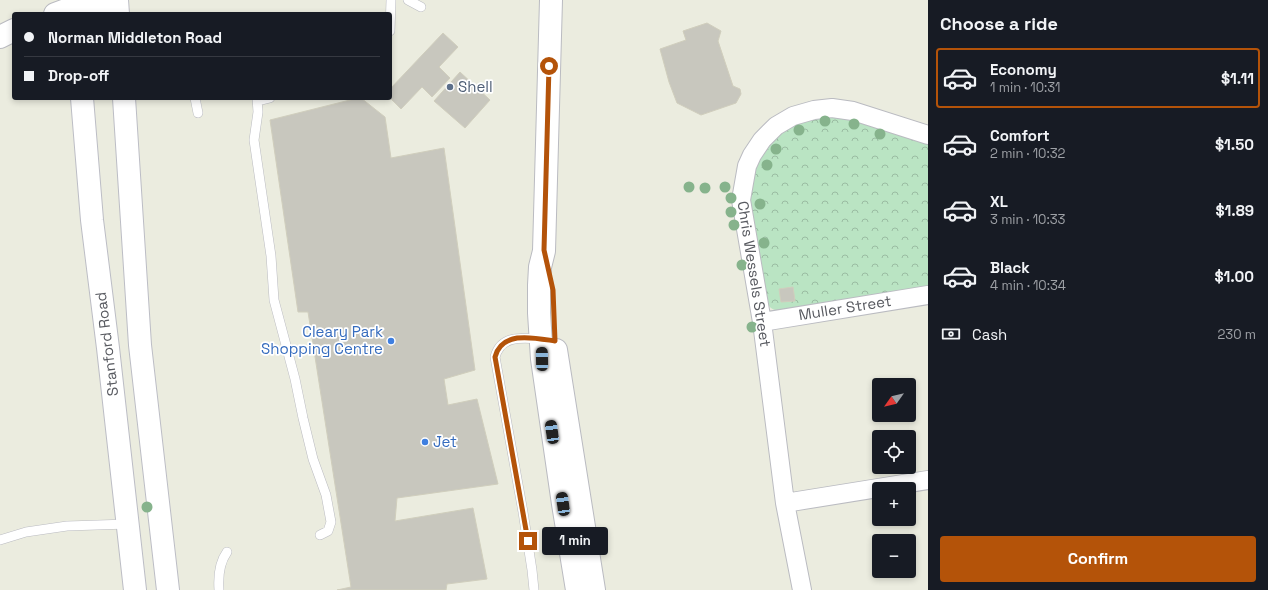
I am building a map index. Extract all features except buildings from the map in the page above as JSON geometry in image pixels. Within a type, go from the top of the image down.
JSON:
[{"type":"main road","points":[[70,7],[117,0],[118,12]]},
{"type":"main road","points":[[549,7],[544,250],[538,285],[538,313],[545,339],[543,367],[563,504],[578,590]]},
{"type":"main road","points":[[0,37],[12,31]]},
{"type":"main road","name":"Stanford Road","points":[[82,100],[92,220],[135,590]]},
{"type":"main road","points":[[124,100],[140,345],[168,590]]},
{"type":"main road","points":[[544,250],[553,290],[558,363],[594,590]]},
{"type":"street","name":"Chris Wessels Street","points":[[802,590],[785,503],[762,322],[742,200],[747,166],[762,140],[776,126],[793,116],[814,110],[832,108],[852,111],[928,135]]},
{"type":"street","name":"Muller Street","points":[[762,322],[928,295]]},
{"type":"street","points":[[785,503],[928,480]]},
{"type":"lane","points":[[391,0],[391,12]]},
{"type":"lane","points":[[408,0],[421,7]]},
{"type":"lane","points":[[195,100],[198,113]]},
{"type":"lane","points":[[258,100],[254,140],[271,256],[274,300],[295,379],[313,459],[326,496],[331,522],[328,532],[320,535]]},
{"type":"lane","points":[[534,590],[523,512],[495,357],[502,344],[510,339],[545,339]]},
{"type":"lane","points":[[0,540],[26,532],[67,526],[128,524]]},
{"type":"lane","points":[[219,590],[218,576],[223,558],[227,552]]},
{"type":"green space","points":[[821,117],[845,117],[928,143],[928,287],[783,310],[772,309],[765,300],[748,208],[757,162],[767,146],[787,128],[798,121]]},
{"type":"place","name":"Shell","points":[[450,87]]},
{"type":"place","name":"Cleary Park Shopping Centre","points":[[391,341]]},
{"type":"place","name":"Jet","points":[[425,442]]},
{"type":"route","points":[[528,541],[495,357],[499,347],[510,339],[541,339],[555,341],[553,290],[550,270],[544,250],[549,66]]}]
